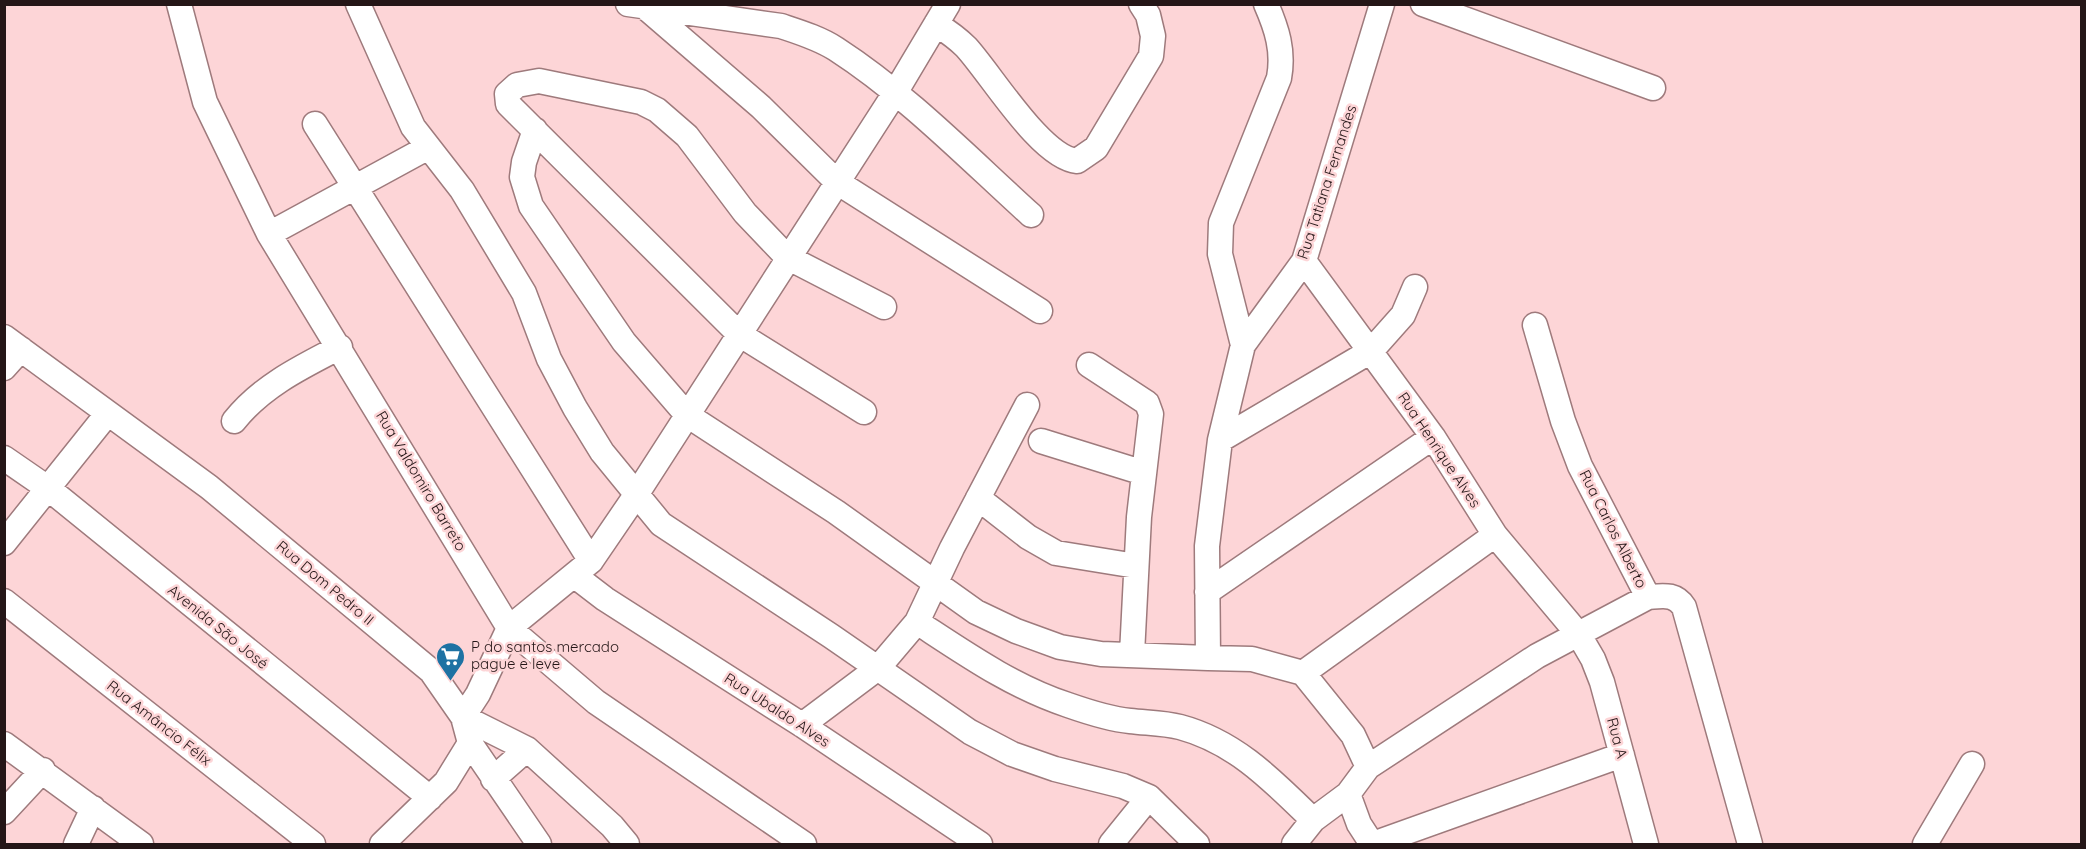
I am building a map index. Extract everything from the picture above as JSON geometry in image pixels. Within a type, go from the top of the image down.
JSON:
[{"type":"street","name":"Rua Valdomiro Barreto","points":[[179,4],[205,102],[269,234],[340,347],[509,628],[596,702],[804,844]]},
{"type":"street","points":[[358,4],[413,127],[426,148],[462,190],[524,293],[549,359],[575,408],[602,452],[661,524],[970,732],[1012,754],[1054,769],[1123,786],[1149,797],[1197,844]]},
{"type":"street","points":[[539,844],[470,743],[463,717],[478,694],[509,628],[583,568],[636,495],[787,257],[895,93],[939,12],[1040,138],[1062,156],[1077,160],[1095,148],[1151,56],[1153,36],[1148,15],[1141,4]]},
{"type":"street","points":[[1208,658],[1207,546],[1220,440],[1243,345],[1220,254],[1221,223],[1279,78],[1282,59],[1279,36],[1266,4]]},
{"type":"street","name":"Rua Tatiana Fernandes","points":[[1243,345],[1304,261],[1382,4]]},
{"type":"street","points":[[1423,4],[1653,88]]},
{"type":"street","points":[[636,6],[780,26],[805,34],[834,48],[895,93],[1031,215]]},
{"type":"street","points":[[636,6],[761,107],[837,182],[1040,311]]},
{"type":"street","points":[[864,412],[738,334],[508,104],[507,94],[517,85],[529,81],[570,86],[642,102],[657,110],[687,136],[745,213],[787,257],[884,307]]},
{"type":"street","name":"Rua Ubaldo Alves","points":[[315,124],[583,568],[604,599],[802,725],[980,844]]},
{"type":"street","points":[[535,130],[524,162],[522,177],[531,206],[624,342],[687,415],[836,512],[976,612],[1016,631],[1060,647],[1101,654],[1252,659],[1303,673],[1353,735],[1368,767]]},
{"type":"street","points":[[269,234],[426,148]]},
{"type":"street","name":"Rua Henrique Alves","points":[[1304,261],[1433,437],[1495,535],[1580,635]]},
{"type":"street","points":[[1220,440],[1371,351],[1403,315],[1415,287]]},
{"type":"street","name":"Rua Carlos Alberto","points":[[1536,326],[1563,421],[1580,466],[1648,597],[1668,595],[1677,598],[1684,607],[1750,844]]},
{"type":"street","points":[[4,368],[13,343]]},
{"type":"street","name":"Rua Dom Pedro II","points":[[13,343],[209,487],[431,671],[463,717],[527,749],[612,826],[627,844]]},
{"type":"street","points":[[234,421],[246,405],[272,384],[340,347]]},
{"type":"street","points":[[1089,365],[1147,403],[1151,420],[1136,566],[1132,654]]},
{"type":"street","points":[[802,725],[878,668],[916,622],[1027,405]]},
{"type":"street","points":[[4,543],[108,413]]},
{"type":"street","points":[[1207,592],[1433,437]]},
{"type":"street","points":[[1041,441],[1144,472]]},
{"type":"street","name":"Avenida São José","points":[[4,458],[49,489],[430,798]]},
{"type":"street","points":[[978,498],[1028,537],[1056,553],[1136,566]]},
{"type":"street","points":[[1303,673],[1495,535]]},
{"type":"street","points":[[1294,844],[1313,820],[1348,794],[1368,767],[1537,656],[1648,597]]},
{"type":"street","name":"Rua Amâncio Félix","points":[[4,601],[313,844]]},
{"type":"street","points":[[916,622],[996,674],[1029,691],[1111,718],[1178,727],[1211,738],[1239,753],[1266,774],[1313,820]]},
{"type":"street","name":"Rua A","points":[[1580,635],[1593,658],[1602,682],[1646,844]]},
{"type":"street","points":[[382,844],[446,782],[470,743]]},
{"type":"street","points":[[4,744],[43,770],[141,844]]},
{"type":"street","points":[[493,779],[527,749]]},
{"type":"street","points":[[1348,794],[1359,824],[1372,844],[1622,755]]},
{"type":"street","points":[[1925,844],[1972,764]]},
{"type":"street","points":[[4,812],[43,770]]},
{"type":"street","points":[[1111,844],[1149,797]]},
{"type":"street","points":[[76,844],[93,808]]},
{"type":"place","name":"P do santos mercado pague e leve","points":[[450,682]]}]
